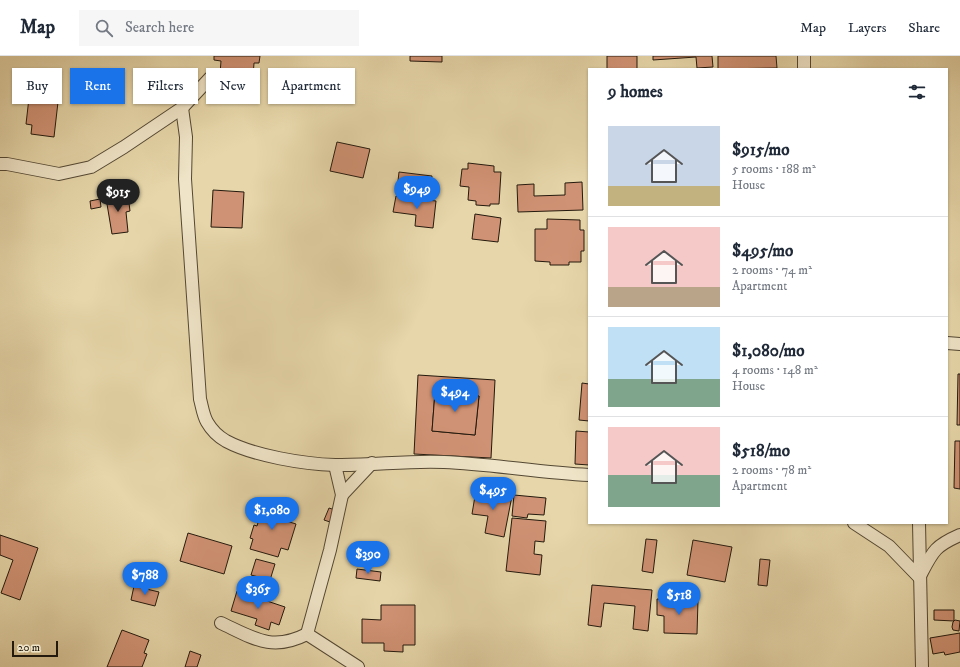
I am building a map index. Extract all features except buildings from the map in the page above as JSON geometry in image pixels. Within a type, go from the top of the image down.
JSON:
[{"type":"street","points":[[804,56],[804,68]]},
{"type":"street","points":[[0,164],[59,174],[90,167],[124,147],[182,108],[206,82]]},
{"type":"street","points":[[182,108],[186,137],[185,179],[200,399],[206,421],[214,431],[226,440],[240,447],[288,460],[335,465],[412,461],[444,462],[563,474],[588,475]]},
{"type":"street","points":[[948,343],[960,344]]},
{"type":"street","points":[[342,495],[372,463]]},
{"type":"street","points":[[307,634],[330,550],[342,495],[335,465]]},
{"type":"street","points":[[856,524],[889,546],[919,577]]},
{"type":"street","points":[[919,524],[922,667]]},
{"type":"street","points":[[919,577],[933,551],[940,544],[960,535]]},
{"type":"street","points":[[221,623],[254,639],[274,643],[286,642],[307,634]]},
{"type":"street","points":[[307,634],[358,667]]}]
